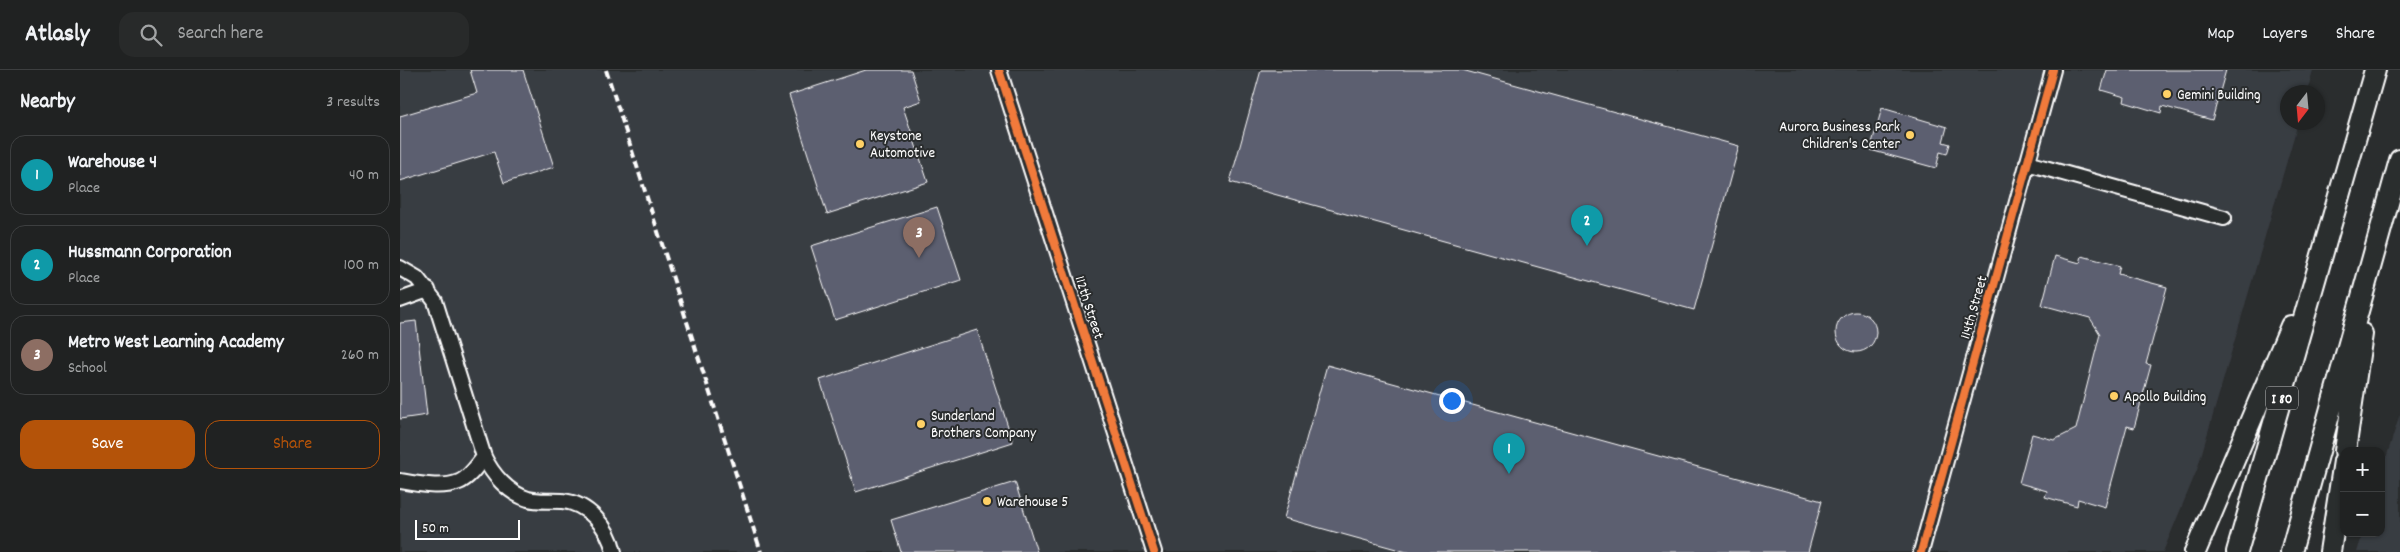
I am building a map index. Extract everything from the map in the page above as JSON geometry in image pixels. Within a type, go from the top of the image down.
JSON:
[{"type":"highway","name":"I 80","points":[[2237,552],[2375,70]]},
{"type":"highway","points":[[2291,552],[2400,160]]},
{"type":"highway","points":[[2195,552],[2326,243]]},
{"type":"highway","points":[[2346,447],[2375,251]]},
{"type":"highway","points":[[2330,552],[2340,487]]},
{"type":"street","name":"112th Street","points":[[999,70],[1154,552]]},
{"type":"street","name":"114th Street","points":[[1921,552],[2053,70]]},
{"type":"street","points":[[2027,163],[2224,218]]},
{"type":"street","points":[[400,268],[417,278],[435,301],[484,457],[491,473],[527,499],[564,501],[583,508],[603,525],[614,552]]},
{"type":"street","points":[[400,300],[428,290]]},
{"type":"street","points":[[400,481],[443,485],[459,482],[470,474],[484,457]]},
{"type":"shaded area","points":[[400,70],[2313,70],[2309,85],[2280,85],[2280,130],[2296,130],[2197,470],[2163,552],[400,552]]},
{"type":"shaded area","points":[[2400,414],[2400,552],[2357,552],[2362,537],[2385,537],[2385,461]]},
{"type":"building","points":[[470,70],[523,70],[554,167],[504,183],[494,152],[400,181],[400,116],[477,93]]},
{"type":"building","name":"Keystone Automotive","points":[[866,70],[911,70],[921,101],[903,107],[928,182],[827,214],[789,95]]},
{"type":"building","points":[[1261,70],[1462,70],[1739,146],[1694,310],[1230,182]]},
{"type":"building","name":"Gemini Building","points":[[2107,70],[2226,70],[2212,120],[2162,106],[2161,113],[2124,102],[2125,97],[2101,90]]},
{"type":"building","name":"Aurora Business Park Children's Center","points":[[1882,108],[1947,127],[1943,142],[1950,144],[1947,154],[1940,152],[1936,168],[1870,150]]},
{"type":"building","points":[[937,207],[961,280],[835,320],[811,246]]},
{"type":"building","name":"Apollo Building","points":[[2055,256],[2080,263],[2082,256],[2120,266],[2118,274],[2167,287],[2146,364],[2151,365],[2134,428],[2127,426],[2105,507],[2078,499],[2077,506],[2045,497],[2047,491],[2019,483],[2032,434],[2054,440],[2076,429],[2100,334],[2090,318],[2042,305]]},
{"type":"building","points":[[1856,312],[1870,318],[1876,332],[1870,346],[1856,352],[1842,346],[1836,332],[1842,318]]},
{"type":"building","points":[[416,321],[427,415],[400,419],[400,323]]},
{"type":"building","name":"Sunderland Brothers Company","points":[[977,330],[1013,442],[856,492],[820,380]]},
{"type":"building","points":[[1327,365],[1822,501],[1808,552],[1407,552],[1284,518]]},
{"type":"building","name":"Warehouse 5","points":[[1015,482],[1037,552],[901,552],[891,520]]},
{"type":"railway","points":[[606,70],[761,552]]},
{"type":"cycle path","points":[[999,70],[1154,552]]},
{"type":"cycle path","points":[[1921,552],[2053,70]]},
{"type":"place","name":"Gemini Building","points":[[2167,94]]},
{"type":"place","name":"Aurora Business Park Children's Center","points":[[1910,135]]},
{"type":"place","name":"Keystone Automotive","points":[[860,144]]},
{"type":"place","name":"Hussmann Corporation","points":[[1587,246]]},
{"type":"place","name":"Metro West Learning Academy","points":[[919,258]]},
{"type":"place","name":"Apollo Building","points":[[2114,396]]},
{"type":"place","name":"Sunderland Brothers Company","points":[[921,424]]},
{"type":"place","name":"Warehouse 4","points":[[1509,474]]},
{"type":"place","name":"Warehouse 5","points":[[987,501]]}]
